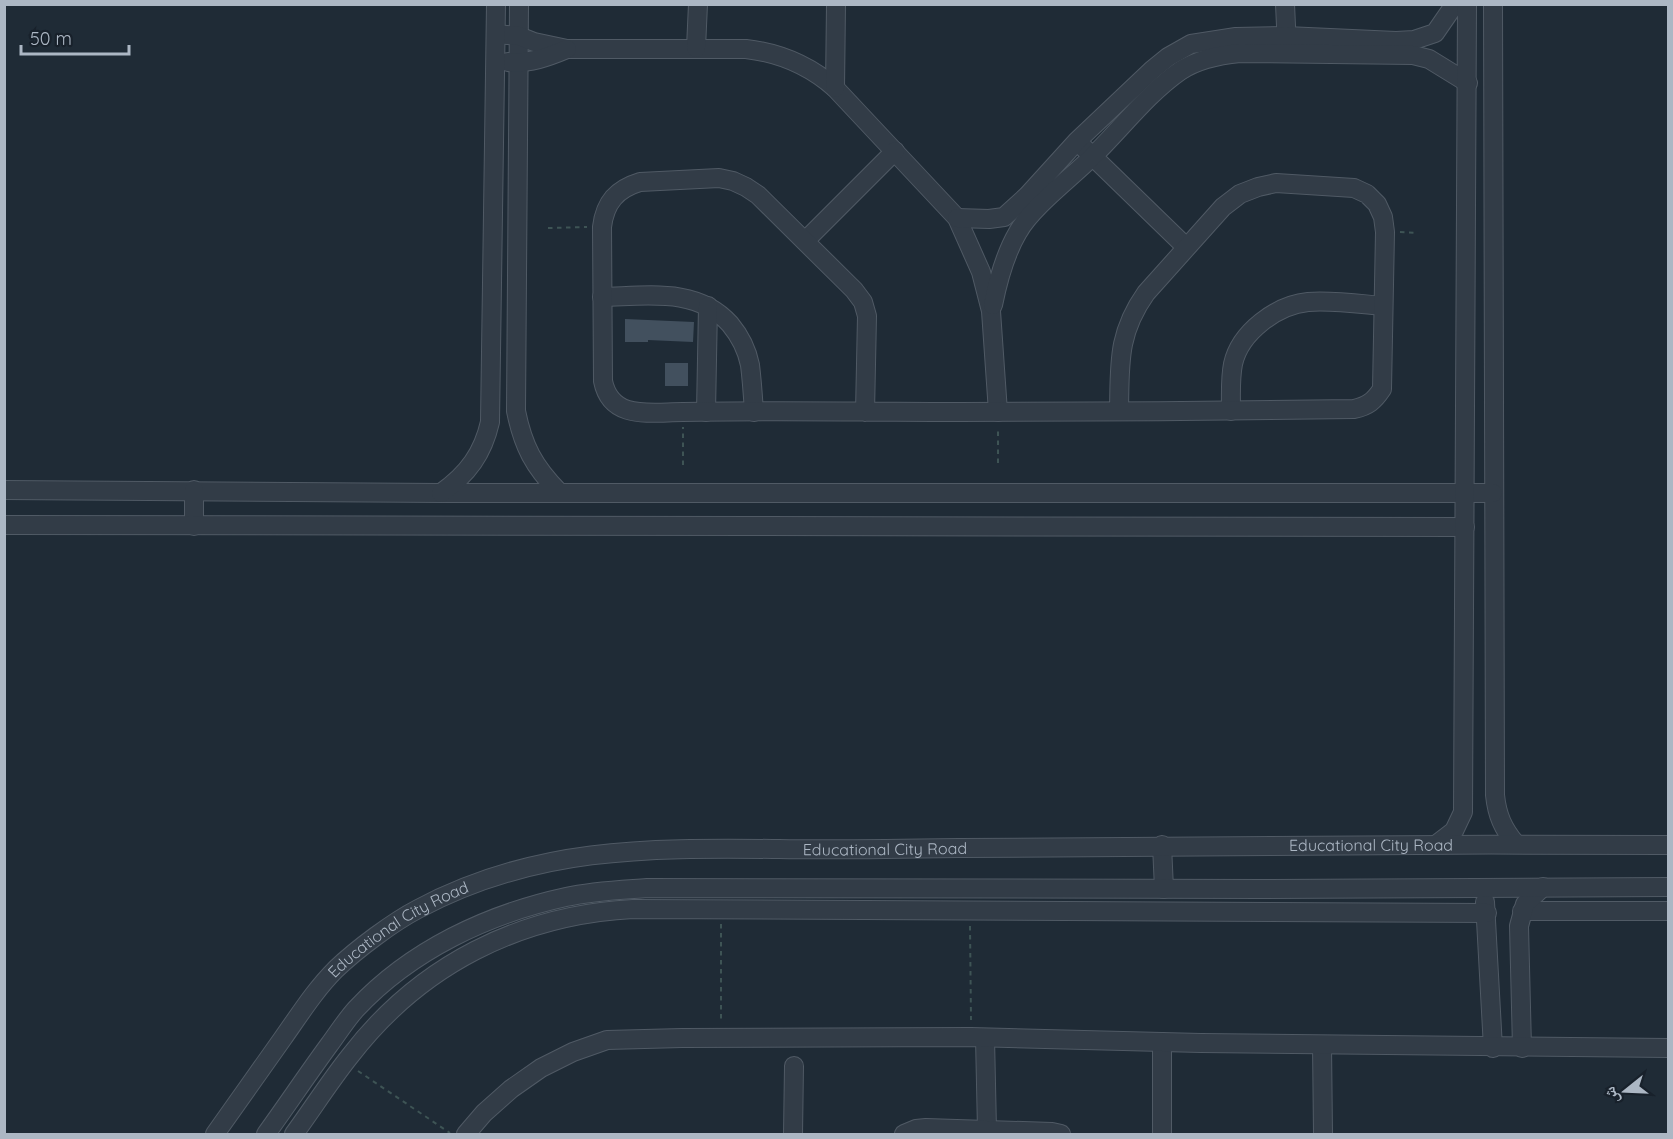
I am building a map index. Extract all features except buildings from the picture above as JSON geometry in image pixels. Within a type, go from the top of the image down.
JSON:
[{"type":"street","points":[[441,493],[468,470],[479,455],[490,422],[496,4]]},
{"type":"street","points":[[519,4],[516,411],[521,434],[530,456],[542,476],[559,492]]},
{"type":"street","points":[[696,48],[698,4]]},
{"type":"street","points":[[835,88],[836,4]]},
{"type":"street","points":[[1285,4],[1287,45]]},
{"type":"street","points":[[991,311],[998,283],[1019,230],[1036,210],[1093,156],[1165,82],[1181,70],[1220,55],[1287,45],[1414,40],[1435,33],[1455,4]]},
{"type":"street","points":[[1437,843],[1454,831],[1463,812],[1467,4]]},
{"type":"street","points":[[1493,4],[1495,795],[1498,817],[1503,828],[1516,844]]},
{"type":"street","points":[[496,34],[519,36],[534,42],[567,49],[746,49],[779,54],[809,68],[835,88],[957,218],[981,272],[991,311],[998,412]]},
{"type":"street","points":[[957,218],[1004,217],[1027,196],[1077,141],[1152,70],[1168,57],[1191,44],[1236,37],[1287,45],[1413,55],[1429,59],[1468,83]]},
{"type":"street","points":[[495,61],[518,63],[547,57],[567,49]]},
{"type":"street","points":[[1077,141],[1186,247]]},
{"type":"street","points":[[805,242],[895,151]]},
{"type":"street","points":[[865,412],[867,316],[863,302],[854,290],[758,195],[733,181],[719,178],[640,182],[627,186],[609,202],[603,214],[602,227],[603,381],[609,399],[624,410],[683,412],[706,412],[754,412],[865,412],[998,412],[1231,411],[1354,409],[1366,406],[1376,399],[1382,389],[1385,232],[1383,217],[1377,204],[1367,194],[1354,188],[1276,183],[1240,194],[1223,207],[1135,308],[1127,325],[1120,362],[1119,411]]},
{"type":"street","points":[[602,297],[678,297],[708,306],[723,317],[735,331],[750,364],[754,412]]},
{"type":"street","points":[[1231,411],[1234,362],[1239,348],[1260,323],[1291,306],[1309,302],[1383,306]]},
{"type":"street","points":[[706,412],[708,306]]},
{"type":"street","points":[[4,490],[441,493],[1493,493]]},
{"type":"street","points":[[194,490],[194,526]]},
{"type":"street","points":[[4,525],[1465,527]]},
{"type":"street","name":"Educational City Road","points":[[215,1134],[314,995],[336,969],[417,910],[470,885],[542,862],[582,855],[671,848],[831,850],[1437,843],[1668,845]]},
{"type":"street","points":[[1162,845],[1164,889]]},
{"type":"street","points":[[1522,1047],[1519,926],[1522,912],[1530,898],[1542,887]]},
{"type":"street","name":"Educational City Road","points":[[266,1134],[356,1010],[383,984],[448,938],[530,906],[567,897],[647,888],[1668,887]]},
{"type":"street","points":[[1478,888],[1485,900],[1487,913],[1493,1048]]},
{"type":"street","points":[[294,1134],[345,1062],[382,1019],[419,986],[460,958],[496,939],[537,924],[585,913],[633,909],[1487,913]]},
{"type":"street","points":[[1522,912],[1668,912]]},
{"type":"street","points":[[978,1038],[987,1130]]},
{"type":"street","points":[[466,1134],[484,1113],[511,1089],[541,1068],[573,1052],[607,1040],[978,1038],[1493,1048],[1668,1048]]},
{"type":"street","points":[[1162,1042],[1162,1134]]},
{"type":"street","points":[[1322,1045],[1323,1134]]},
{"type":"street","points":[[793,1134],[794,1066]]},
{"type":"street","points":[[904,1134],[926,1128],[1061,1134]]},
{"type":"path","points":[[548,228],[602,227]]},
{"type":"path","points":[[683,412],[683,465]]},
{"type":"path","points":[[998,412],[998,463]]},
{"type":"path","points":[[721,910],[721,1038]]},
{"type":"path","points":[[970,911],[978,1038]]},
{"type":"path","points":[[345,1062],[453,1134]]}]
